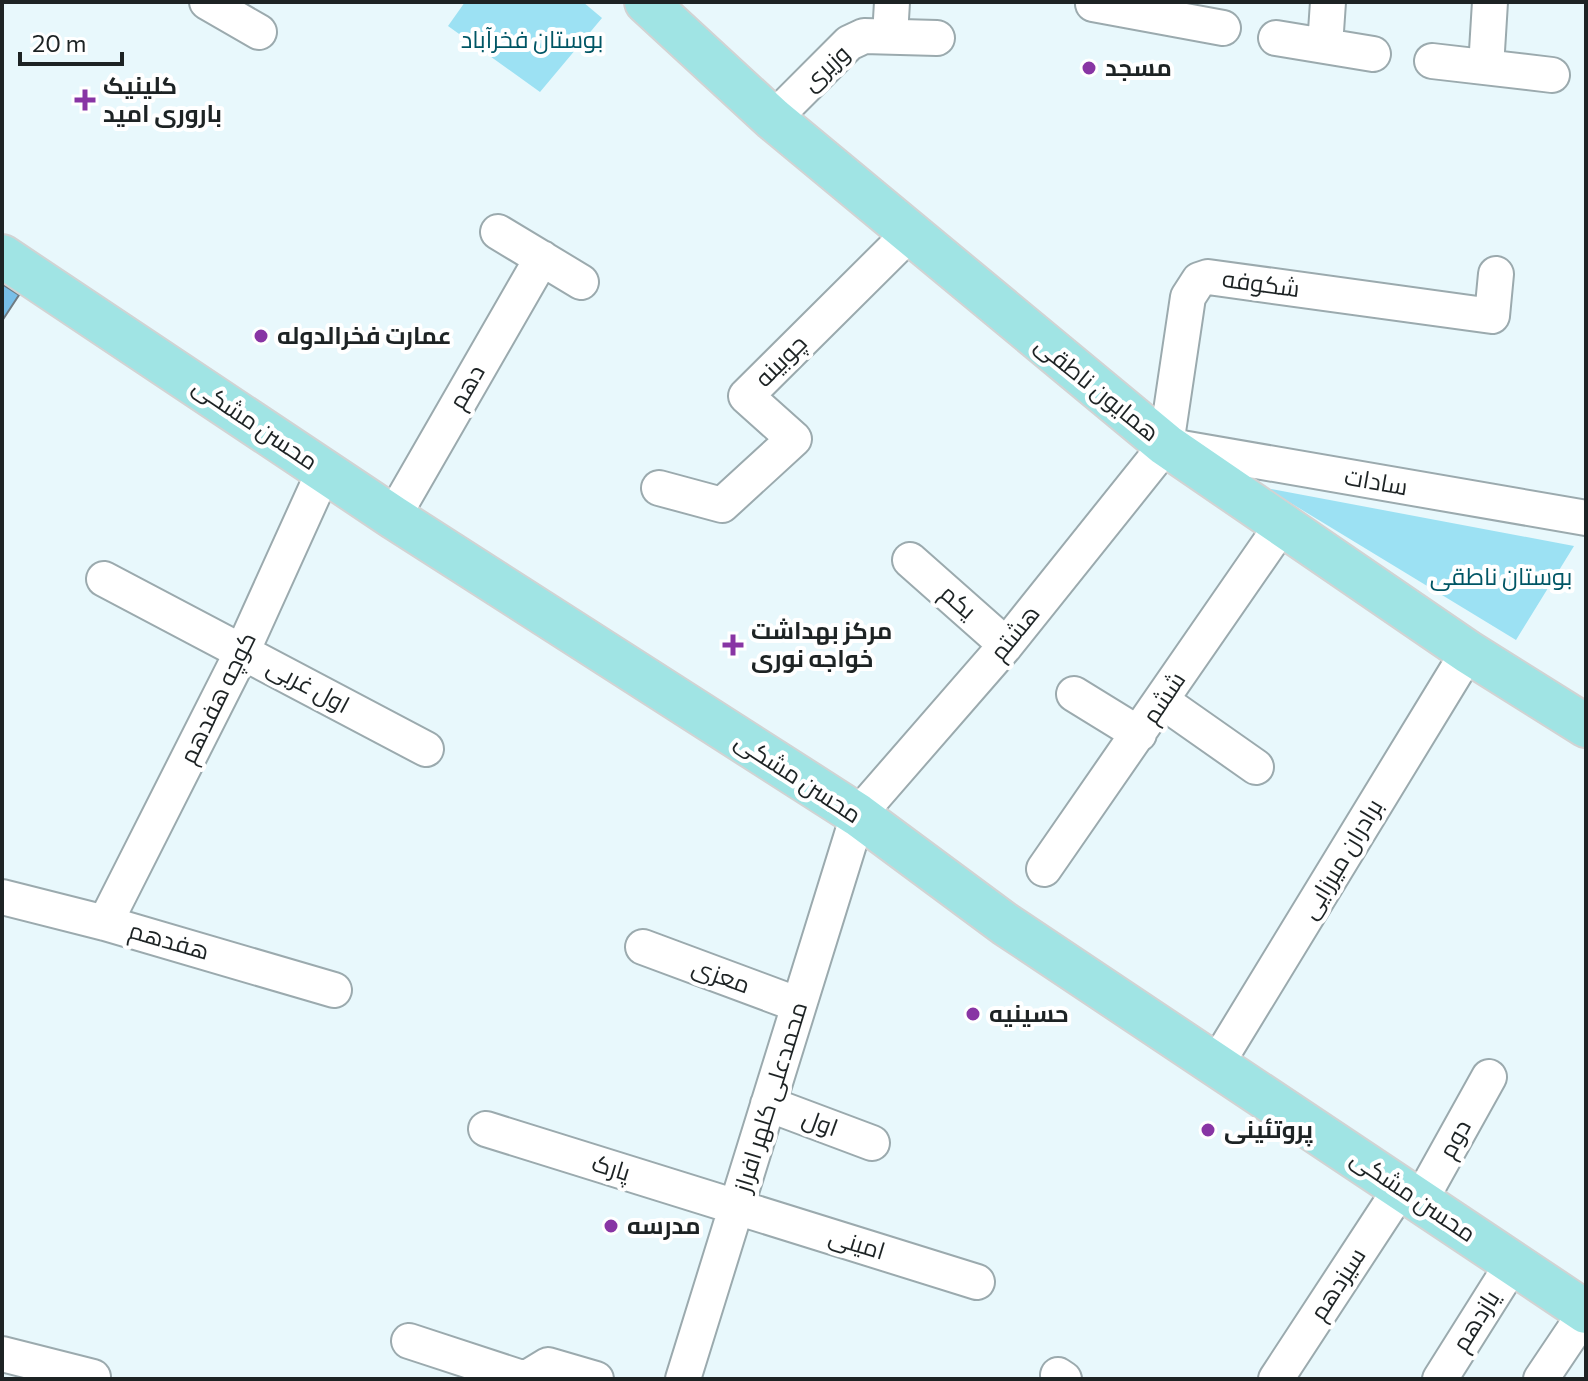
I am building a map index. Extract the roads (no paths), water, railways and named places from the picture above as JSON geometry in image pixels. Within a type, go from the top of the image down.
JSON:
[{"type":"main road","name":"همایون ناطقی","points":[[646,2],[773,119],[1166,445],[1468,652],[1586,726]]},
{"type":"main road","name":"محسن مشکی","points":[[2,256],[393,517],[858,815],[1005,924],[1586,1312]]},
{"type":"street","points":[[207,2],[259,32]]},
{"type":"street","points":[[890,36],[892,2]]},
{"type":"street","points":[[1325,46],[1328,2]]},
{"type":"street","points":[[1486,67],[1490,2]]},
{"type":"street","points":[[1093,4],[1166,10],[1223,28]]},
{"type":"street","name":"وزیری","points":[[773,119],[849,43],[864,36],[937,38]]},
{"type":"street","points":[[1276,38],[1373,54]]},
{"type":"street","points":[[1432,61],[1552,75]]},
{"type":"street","points":[[498,232],[581,282]]},
{"type":"street","name":"چوبینه","points":[[659,488],[722,505],[794,439],[746,396],[909,234]]},
{"type":"street","name":"دهم","points":[[393,517],[542,258]]},
{"type":"street","name":"شکوفه","points":[[1166,445],[1188,297],[1199,280],[1208,277],[1492,316],[1496,274]]},
{"type":"street","name":"سادات","points":[[1166,445],[1586,518]]},
{"type":"street","name":"هشتم","points":[[858,815],[1006,645],[1166,445]]},
{"type":"street","name":"کوچه هفدهم","points":[[105,923],[242,652],[324,471]]},
{"type":"street","name":"ششم","points":[[1044,869],[1282,525]]},
{"type":"street","name":"یکم","points":[[910,560],[1006,645]]},
{"type":"street","name":"اول غربی","points":[[104,579],[426,749]]},
{"type":"street","name":"برادران میرزایی","points":[[1216,1065],[1468,652]]},
{"type":"street","points":[[1074,694],[1139,734]]},
{"type":"street","points":[[1162,701],[1256,767]]},
{"type":"street","name":"محمدعلی کلهر افراز","points":[[683,1379],[858,815]]},
{"type":"street","name":"هفدهم","points":[[2,897],[105,923],[334,990]]},
{"type":"street","name":"معزی","points":[[643,947],[799,1005]]},
{"type":"street","name":"دوم","points":[[1411,1194],[1489,1077]]},
{"type":"street","name":"اول","points":[[768,1104],[872,1143]]},
{"type":"street","name":"پارک","points":[[486,1129],[737,1207]]},
{"type":"street","name":"سیزدهم","points":[[1276,1379],[1411,1194]]},
{"type":"street","name":"امینی","points":[[737,1207],[977,1282]]},
{"type":"street","name":"یازدهم","points":[[1440,1379],[1513,1263]]},
{"type":"street","points":[[1541,1379],[1586,1312]]},
{"type":"street","points":[[409,1341],[525,1379],[548,1365],[596,1379]]},
{"type":"street","points":[[2,1354],[93,1377]]},
{"type":"place","name":"مسجد","points":[[1089,68]]},
{"type":"place","name":"کلینیک باروری امید","points":[[85,100]]},
{"type":"place","name":"عمارت فخرالدوله","points":[[261,336]]},
{"type":"place","name":"مرکز بهداشت خواجه نوری","points":[[733,645]]},
{"type":"place","name":"حسینیه","points":[[973,1014]]},
{"type":"place","name":"پروتئینی","points":[[1208,1130]]},
{"type":"place","name":"مدرسه","points":[[611,1226]]},
{"type":"park label","name":"بوستان فخرآباد","points":[[532,40]]},
{"type":"park label","name":"بوستان ناطقی","points":[[1501,577]]}]
